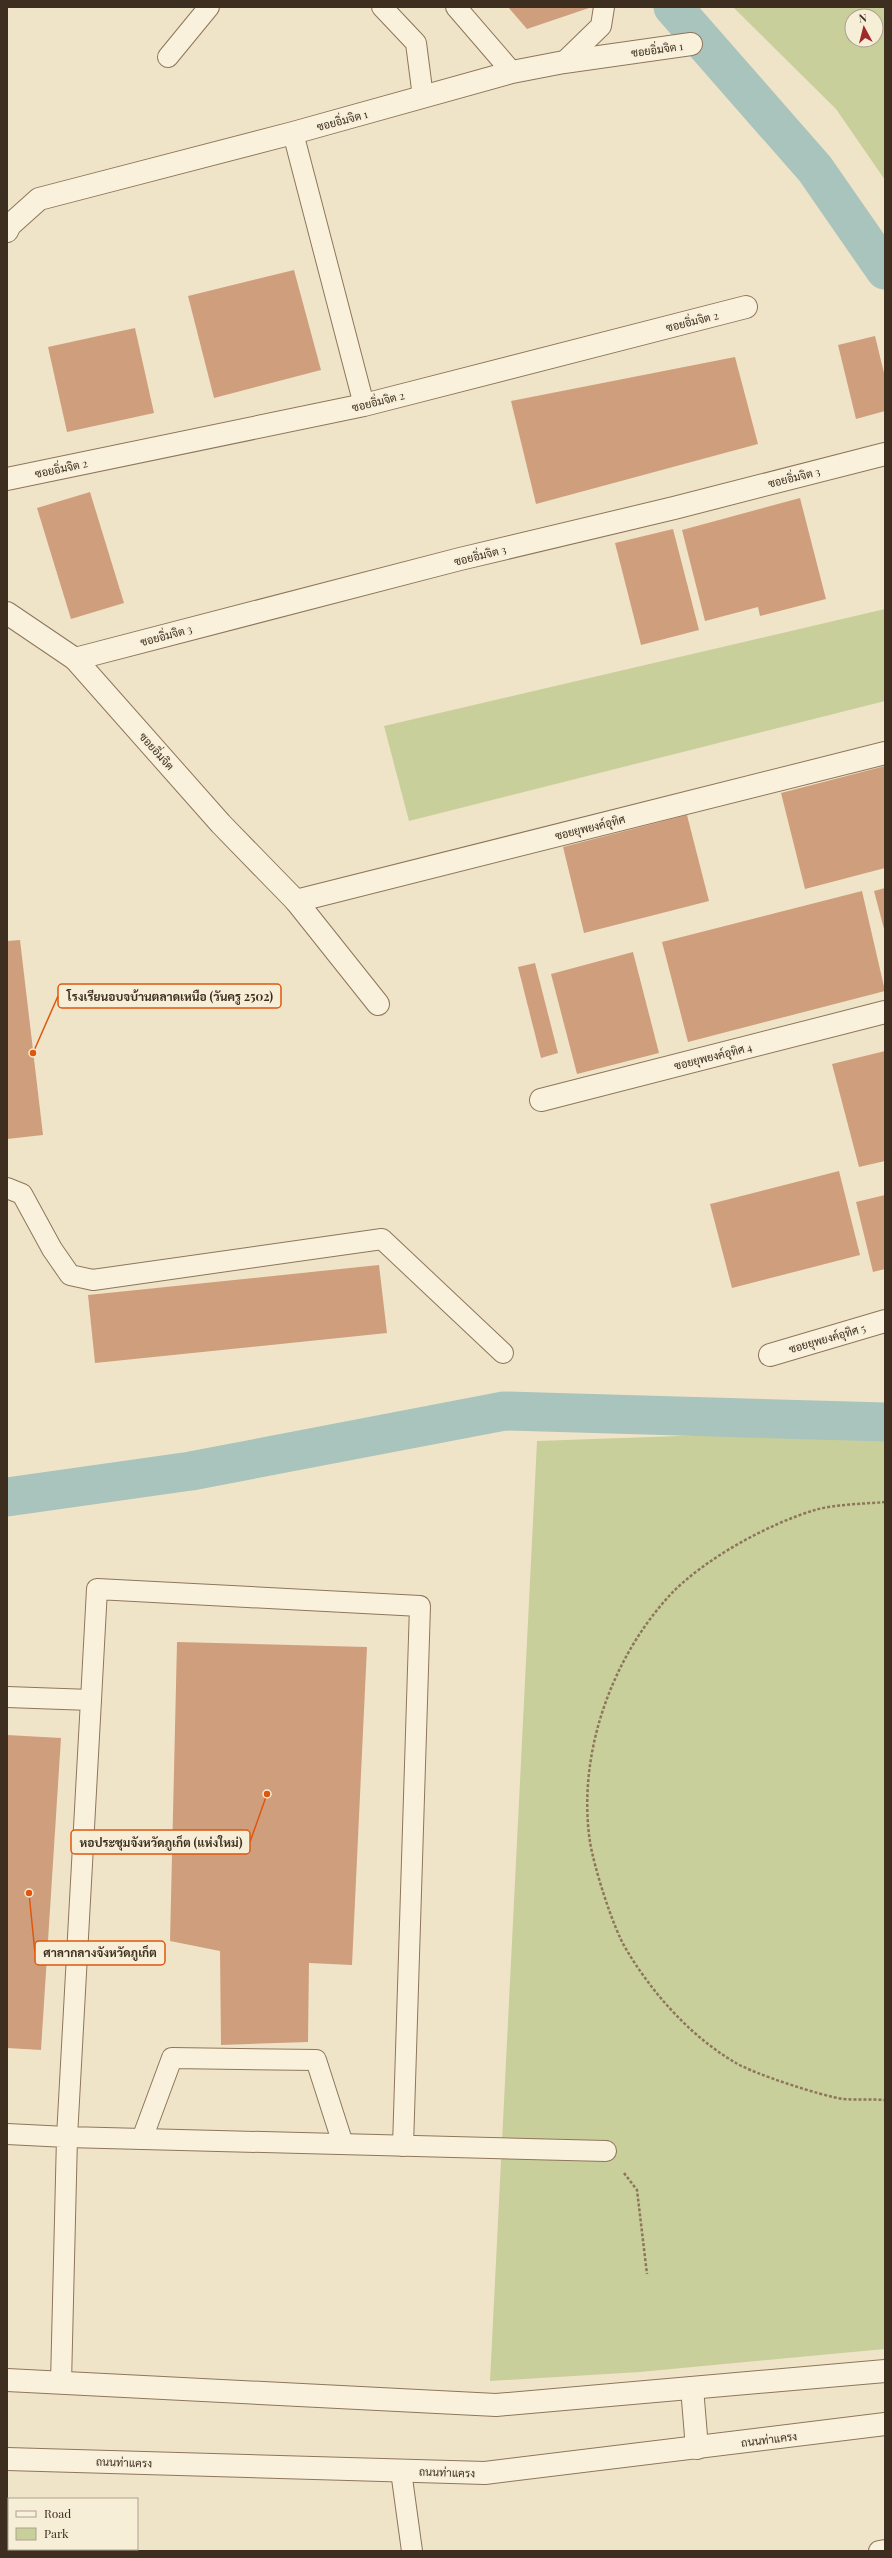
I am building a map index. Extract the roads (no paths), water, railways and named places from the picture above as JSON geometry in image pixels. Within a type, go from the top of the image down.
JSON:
[{"type":"street","name":"ซอยอิ่มจิต 1","points":[[7,231],[10,225],[39,199],[293,133],[512,72],[564,62],[691,44]]},
{"type":"street","name":"ซอยอิ่มจิต 2","points":[[7,479],[364,405],[746,307]]},
{"type":"street","name":"ซอยอิ่มจิต 3","points":[[75,659],[460,559],[674,508],[885,454]]},
{"type":"street","name":"ซอยอิ่มจิต","points":[[7,613],[75,659],[221,824],[296,902],[378,1004]]},
{"type":"street","name":"ซอยยุพยงค์อุทิศ","points":[[296,902],[885,754]]},
{"type":"street","name":"ซอยยุพยงค์อุทิศ 4","points":[[542,1100],[885,1012]]},
{"type":"street","name":"ซอยยุพยงค์อุทิศ 5","points":[[770,1355],[885,1321]]},
{"type":"street","points":[[7,2380],[496,2405],[885,2371]]},
{"type":"street","points":[[692,2388],[696,2448]]},
{"type":"street","name":"ถนนท่าแครง","points":[[7,2459],[485,2473],[885,2424]]},
{"type":"lane","points":[[168,57],[209,7]]},
{"type":"lane","points":[[382,7],[416,43],[423,97]]},
{"type":"lane","points":[[456,7],[512,72]]},
{"type":"lane","points":[[564,62],[600,26],[604,7]]},
{"type":"lane","points":[[293,133],[364,405]]},
{"type":"lane","points":[[7,1188],[22,1194],[52,1249],[70,1275],[79,1279],[93,1280],[382,1239],[503,1353]]},
{"type":"lane","points":[[61,2383],[67,2137],[97,1589],[420,1606],[403,2146]]},
{"type":"lane","points":[[7,1697],[91,1700]]},
{"type":"lane","points":[[142,2139],[172,2058],[316,2060],[343,2144]]},
{"type":"lane","points":[[7,2134],[67,2137],[606,2151]]},
{"type":"lane","points":[[401,2471],[412,2551]]},
{"type":"lane","points":[[879,2551],[885,2550]]},
{"type":"waterway","points":[[673,7],[815,169],[885,270]]},
{"type":"waterway","points":[[7,1497],[191,1471],[504,1411],[885,1422]]},
{"type":"place","name":"โรงเรียนอบจบ้านตลาดเหนือ (วันครู 2502)","points":[[33,1053]]},
{"type":"place","name":"หอประชุมจังหวัดภูเก็ต (แห่งใหม่)","points":[[267,1794]]},
{"type":"place","name":"ศาลากลางจังหวัดภูเก็ต","points":[[29,1893]]}]
